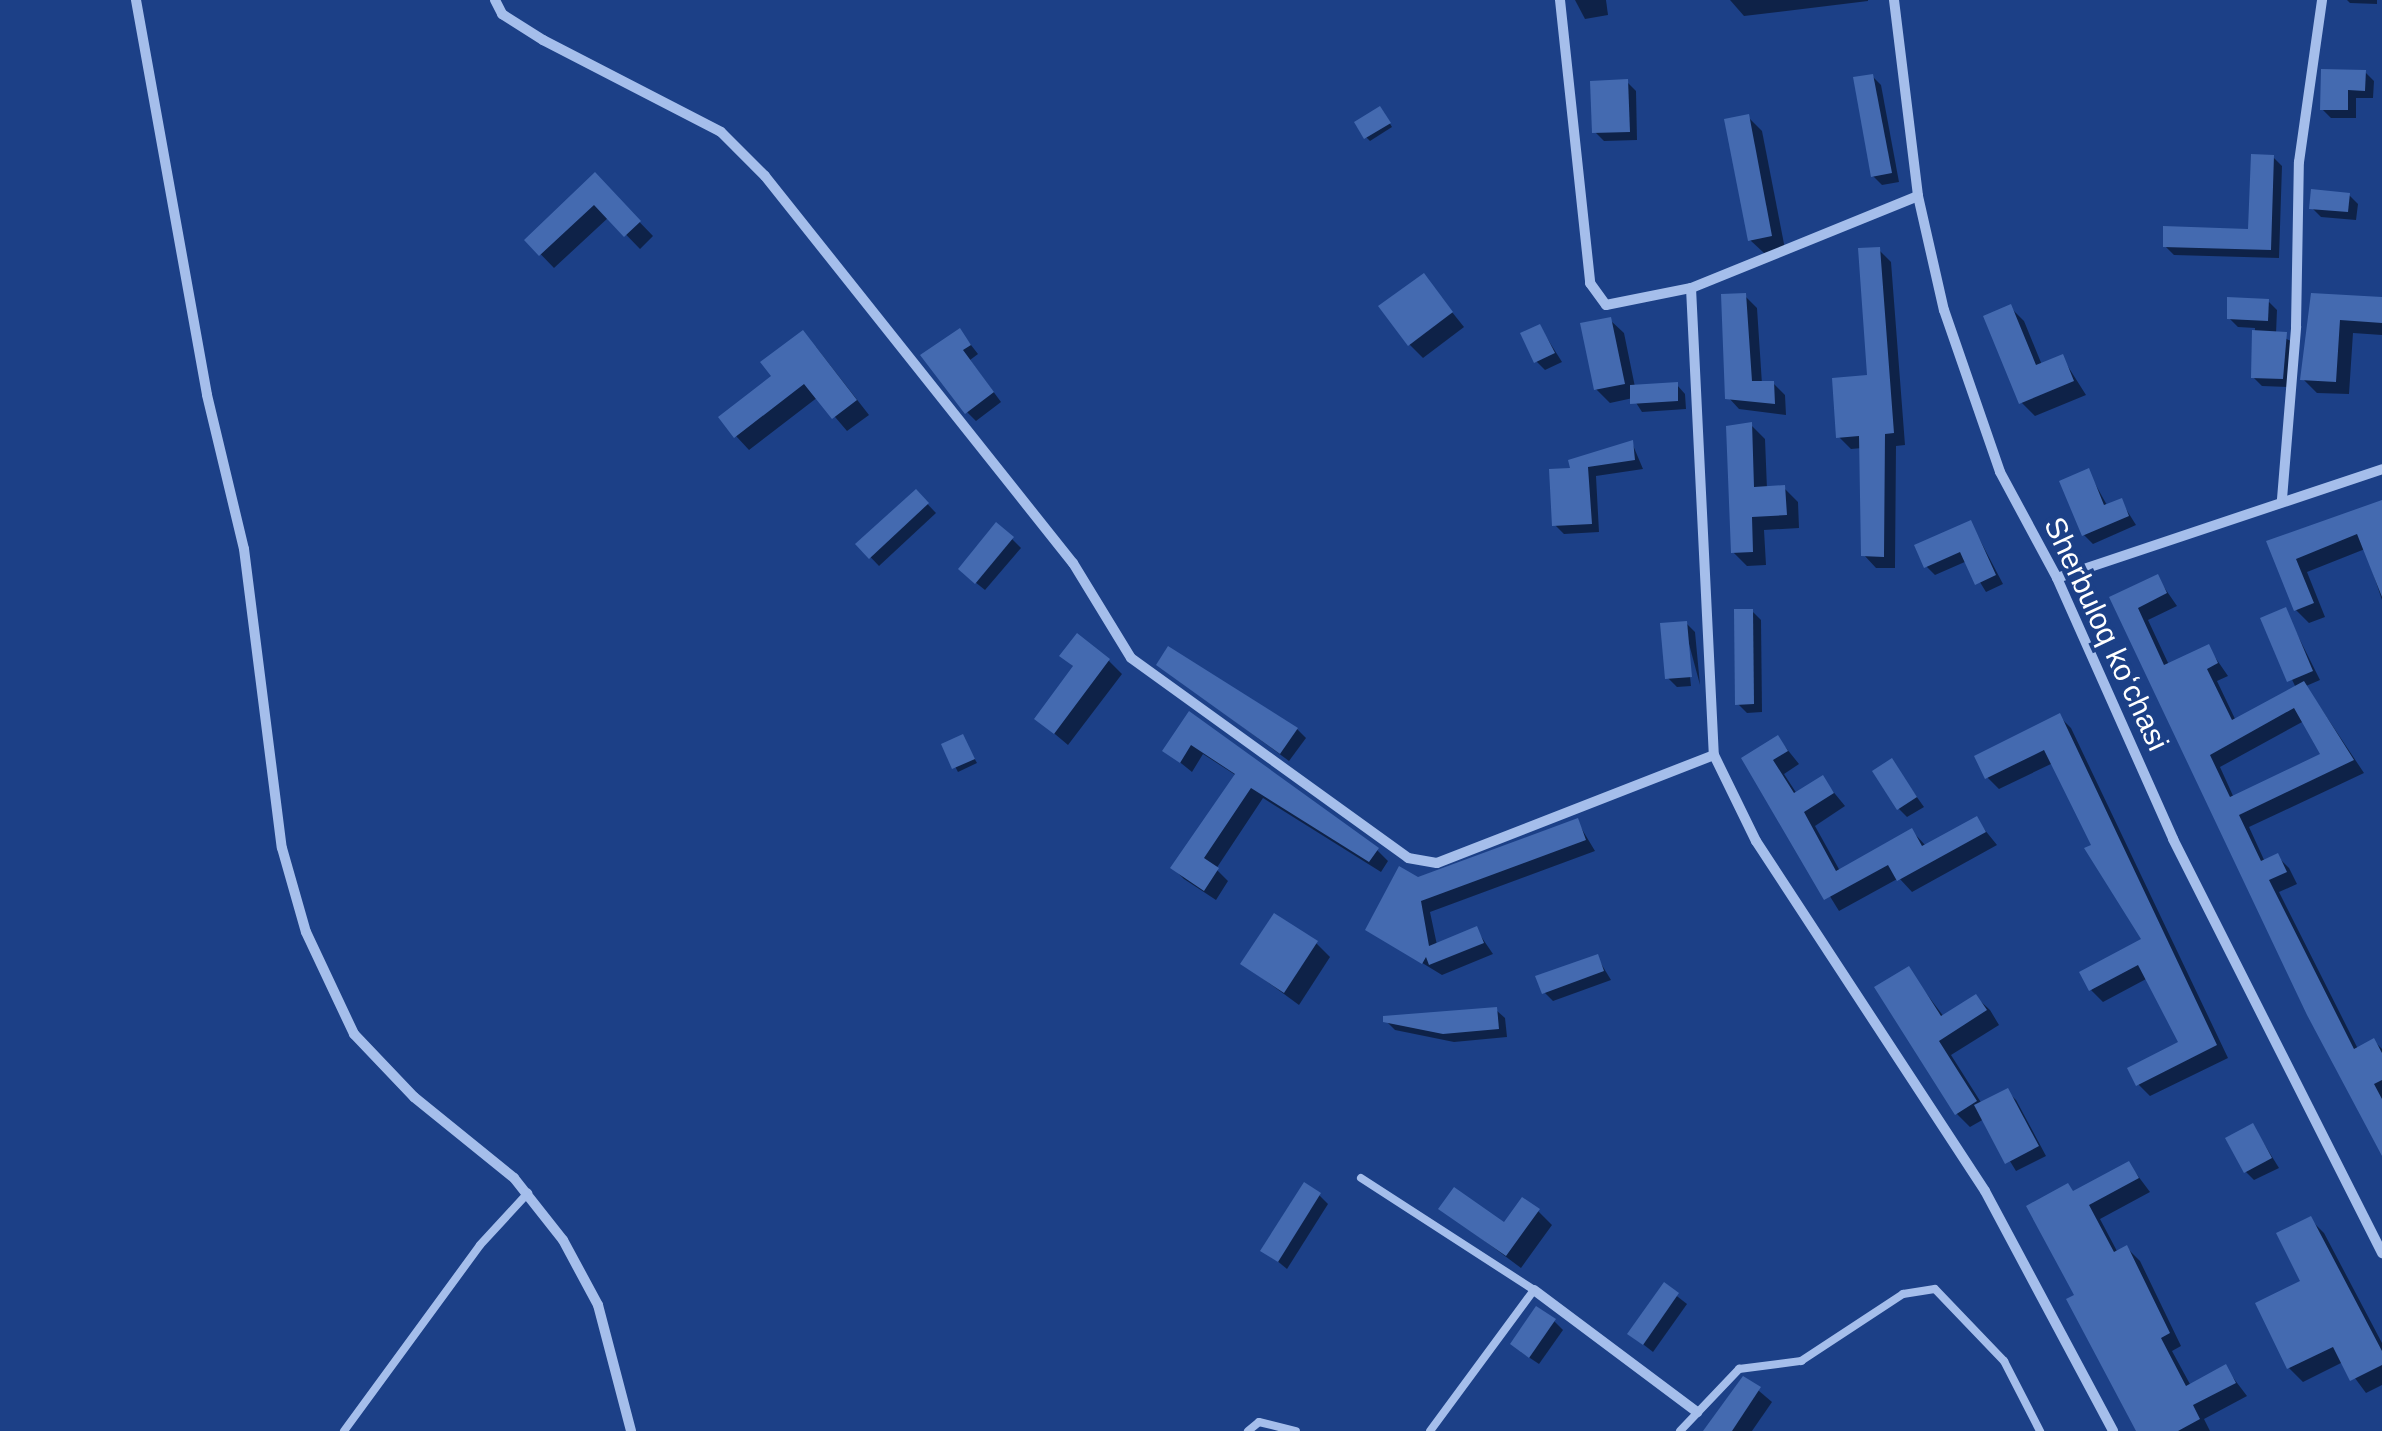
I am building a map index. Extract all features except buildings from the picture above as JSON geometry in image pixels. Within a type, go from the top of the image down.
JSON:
[{"type":"street","points":[[136,0],[206,395],[244,549],[292,891],[326,985],[354,1034],[414,1097],[528,1193],[563,1240],[598,1306],[630,1431]]},
{"type":"street","points":[[495,0],[502,14],[543,40],[721,132],[765,176],[1073,563],[1131,658],[1408,858],[1437,863],[1714,755]]},
{"type":"street","points":[[1560,0],[1590,283],[1606,305],[1691,288],[1918,196]]},
{"type":"street","name":"Sherbuloq koʻchasi","points":[[1894,0],[1918,196],[1967,384],[2000,472],[2057,578],[2172,839],[2382,1253]]},
{"type":"street","points":[[2282,499],[2296,327],[2299,162],[2322,0]]},
{"type":"street","points":[[1691,288],[1714,755],[1756,841],[1985,1191],[2113,1431]]},
{"type":"street","points":[[2057,578],[2382,468]]},
{"type":"street","points":[[1534,1290],[1697,1412]]},
{"type":"lane","points":[[1361,1178],[1534,1290],[1430,1431]]},
{"type":"lane","points":[[344,1431],[480,1245],[528,1193]]},
{"type":"lane","points":[[1680,1431],[1739,1369],[1800,1361],[1904,1294],[1935,1289],[2004,1361],[2040,1431]]},
{"type":"lane","points":[[1248,1431],[1258,1422],[1296,1431]]}]
